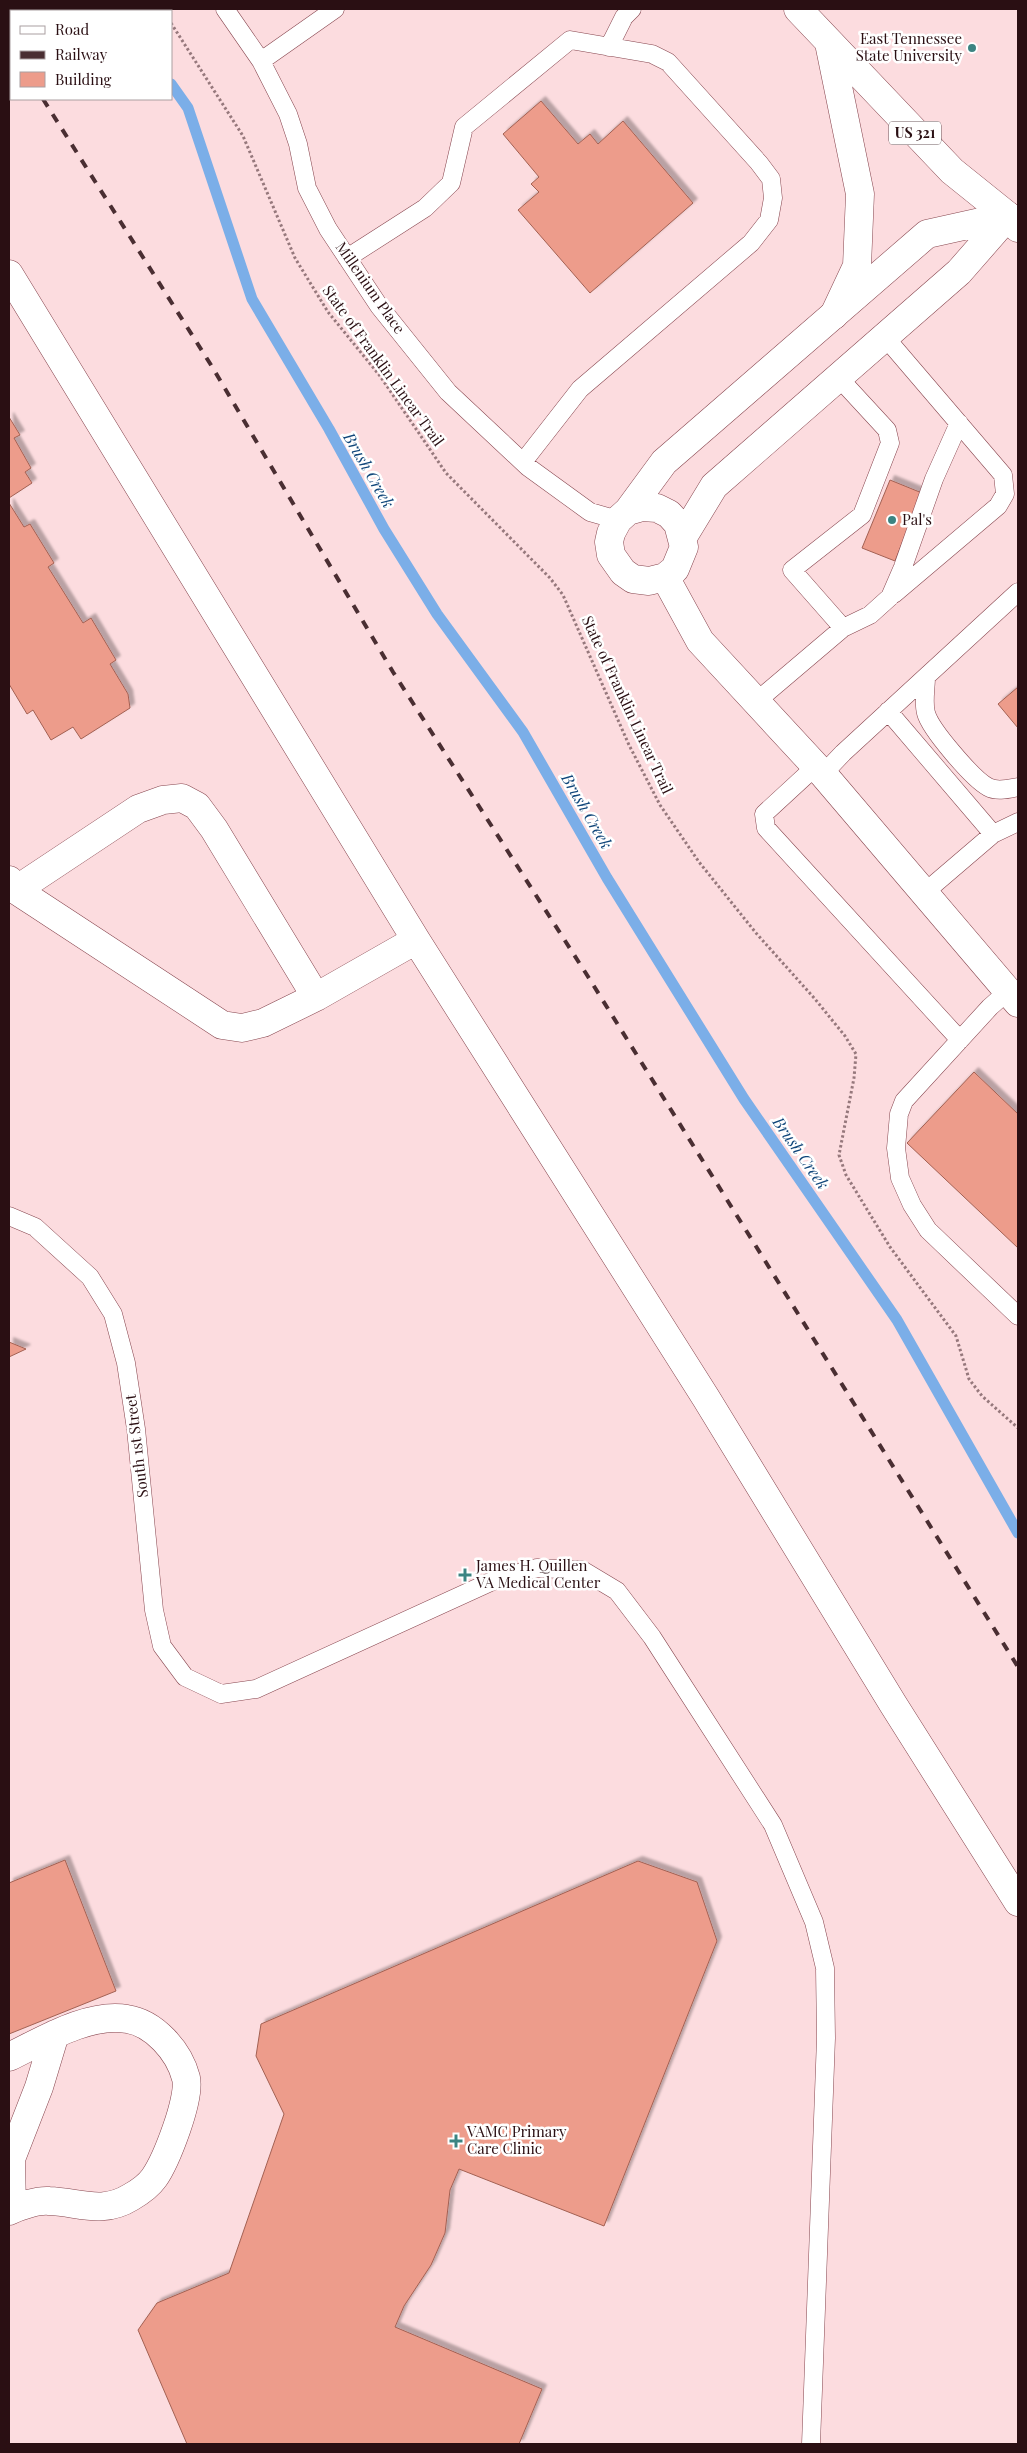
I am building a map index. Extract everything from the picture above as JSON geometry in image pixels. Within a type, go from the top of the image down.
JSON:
[{"type":"main road","name":"US 321","points":[[798,9],[952,171],[1013,222]]},
{"type":"main road","points":[[829,43],[860,194],[857,266],[834,314]]},
{"type":"main road","points":[[623,516],[642,507],[657,508],[669,514],[678,524],[683,537],[684,547],[674,569],[665,577],[649,581],[634,579],[617,567],[611,556],[609,542],[611,533],[623,516],[664,462],[926,234],[1013,222]]},
{"type":"main road","points":[[683,537],[714,486],[839,378],[1013,222]]},
{"type":"main road","points":[[9,274],[416,940],[706,1398],[1018,1902]]},
{"type":"main road","points":[[665,577],[700,641],[757,701],[819,771],[1013,998]]},
{"type":"main road","points":[[316,997],[214,829],[197,806],[182,798],[163,800],[138,809],[13,885],[222,1024],[242,1028],[263,1023],[316,997],[416,940]]},
{"type":"main road","points":[[9,2057],[55,2034],[100,2019],[127,2019],[150,2028],[167,2043],[186,2078],[185,2102],[172,2140],[154,2179],[130,2198],[103,2208],[47,2200],[10,2210],[11,2159],[39,2087],[55,2034]]},
{"type":"lane","name":"Millenium Place","points":[[225,9],[261,61],[288,114],[298,144],[307,188],[328,229],[380,306],[448,392],[523,462],[590,512],[623,516]]},
{"type":"lane","points":[[261,61],[335,9]]},
{"type":"lane","points":[[609,47],[624,17],[632,9]]},
{"type":"lane","points":[[347,258],[425,208],[451,183],[464,127],[570,40],[652,54],[668,62],[760,163],[771,179],[773,198],[769,220],[751,243],[580,389],[523,462]]},
{"type":"lane","points":[[757,701],[843,628],[870,614],[998,506],[1005,494],[1003,475],[885,336]]},
{"type":"lane","points":[[839,378],[886,430],[890,443],[862,515],[792,570],[843,628]]},
{"type":"lane","points":[[890,597],[904,567],[934,479],[958,423]]},
{"type":"lane","points":[[960,1040],[766,828],[764,814],[794,784],[819,771],[888,711],[1018,592]]},
{"type":"lane","points":[[926,677],[926,713],[940,737],[975,777],[988,788],[1001,790],[1018,786]]},
{"type":"lane","points":[[888,711],[993,834]]},
{"type":"lane","points":[[924,893],[993,834],[1018,822]]},
{"type":"lane","points":[[1013,998],[990,1007],[904,1101],[899,1114],[896,1148],[900,1178],[928,1230],[1018,1316]]},
{"type":"lane","name":"South 1st Street","points":[[9,1216],[35,1227],[90,1277],[113,1314],[126,1363],[136,1429],[154,1610],[162,1646],[185,1677],[221,1694],[256,1689],[497,1579],[537,1568],[582,1570],[617,1592],[652,1637],[773,1825],[814,1922],[826,1968],[826,2038],[811,2444]]},
{"type":"path","name":"State of Franklin Linear Trail","points":[[172,25],[243,136],[295,258],[328,312],[380,376],[446,473],[550,578],[563,595],[629,745],[660,805],[699,862],[756,933],[815,999],[856,1054],[854,1078],[839,1155],[846,1176],[890,1247],[956,1336],[969,1379],[982,1396],[1018,1428]]},
{"type":"building","points":[[541,101],[578,144],[590,134],[598,144],[623,121],[693,203],[590,293],[518,210],[539,192],[531,184],[539,177],[503,134]]},
{"type":"building","points":[[9,417],[20,435],[14,438],[31,468],[25,472],[32,483],[9,498]]},
{"type":"building","name":"Pal's","points":[[890,480],[922,493],[895,561],[862,548]]},
{"type":"building","points":[[9,503],[24,527],[30,524],[54,563],[48,567],[83,623],[91,618],[116,660],[110,664],[128,694],[130,708],[81,739],[73,727],[51,740],[33,710],[27,714],[9,684]]},
{"type":"building","points":[[1018,687],[1018,728],[998,704]]},
{"type":"building","points":[[974,1072],[1018,1114],[1018,1248],[907,1143]]},
{"type":"building","points":[[9,1342],[26,1349],[9,1357]]},
{"type":"building","points":[[65,1860],[116,1991],[9,2034],[9,1883]]},
{"type":"building","name":"VAMC Primary Care Clinic","points":[[638,1861],[697,1882],[717,1941],[604,2226],[459,2169],[450,2190],[445,2233],[431,2265],[404,2306],[395,2327],[542,2389],[519,2444],[187,2444],[138,2330],[157,2303],[229,2273],[284,2114],[256,2056],[261,2024]]},
{"type":"waterway","name":"Brush Creek","points":[[172,85],[188,108],[252,299],[329,429],[384,529],[437,614],[523,732],[607,878],[744,1099],[897,1320],[1018,1533]]},
{"type":"railway","points":[[44,100],[211,365],[393,672],[587,975],[1018,1667]]},
{"type":"place","name":"East Tennessee State University","points":[[972,48]]},
{"type":"place","name":"Pal's","points":[[892,520]]},
{"type":"place","name":"James H. Quillen VA Medical Center","points":[[465,1575]]},
{"type":"place","name":"VAMC Primary Care Clinic","points":[[456,2141]]}]
